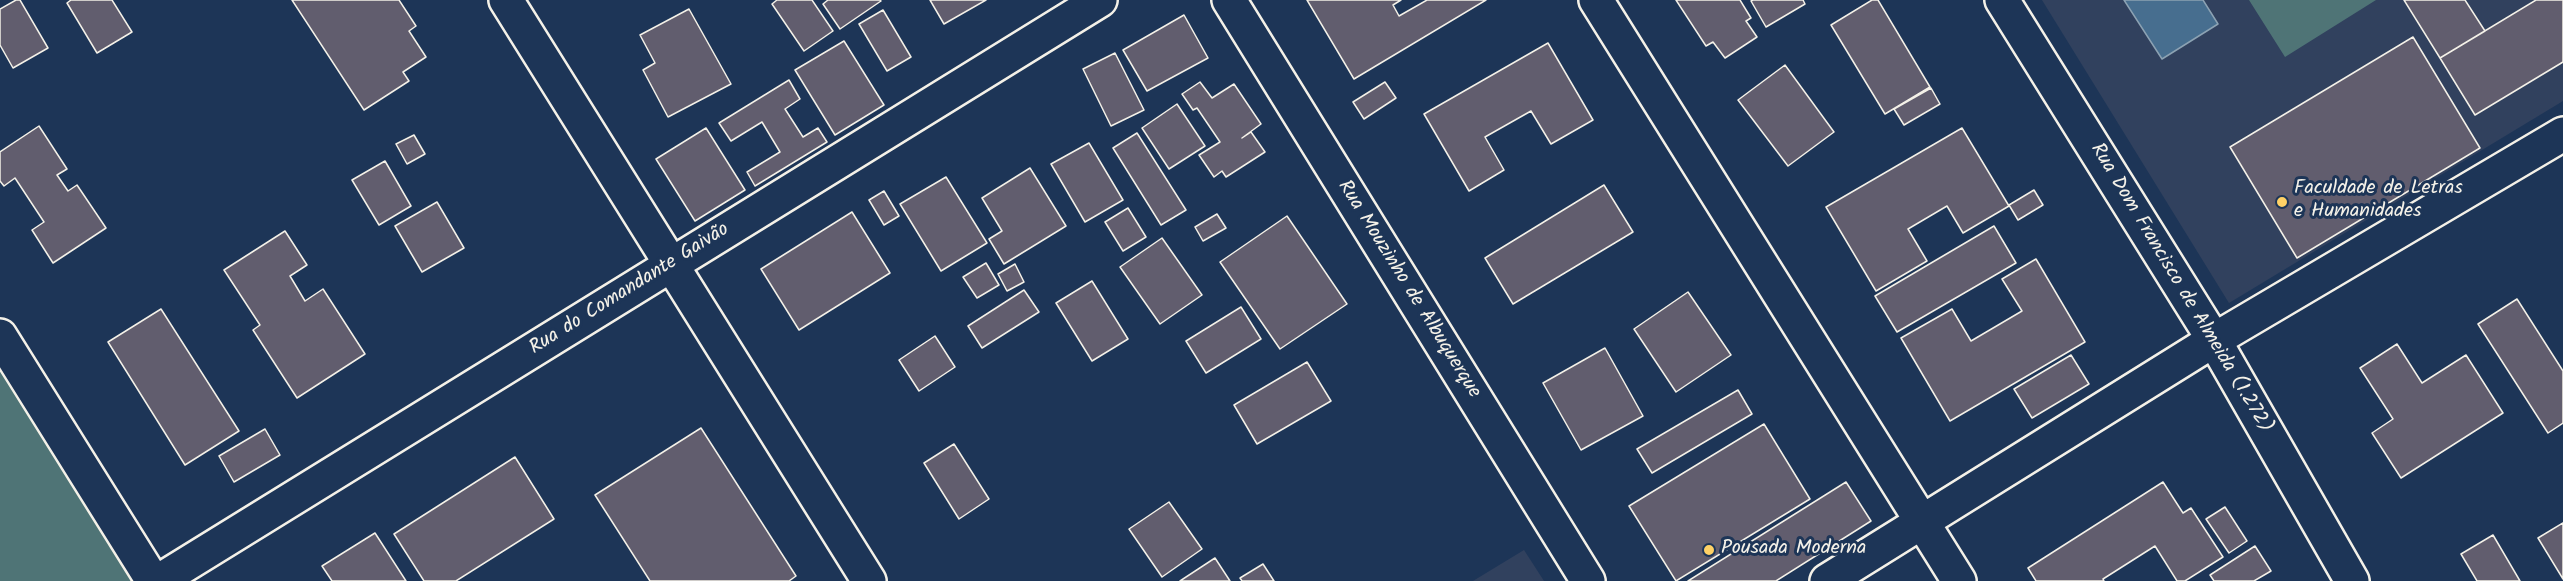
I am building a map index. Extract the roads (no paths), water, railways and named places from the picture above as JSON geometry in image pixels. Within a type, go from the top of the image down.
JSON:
[{"type":"street","points":[[506,0],[869,581]]},
{"type":"street","name":"Rua do Comandante Gaivão","points":[[159,581],[1100,0]]},
{"type":"street","name":"Rua Mouzinho de Albuquerque","points":[[1229,0],[1588,581]]},
{"type":"street","points":[[1596,0],[1959,581]]},
{"type":"street","name":"Rua Dom Francisco de Almeida (1.272)","points":[[2002,0],[2214,340],[2352,581]]},
{"type":"street","points":[[1827,581],[2214,340],[2563,134]]},
{"type":"street","points":[[0,336],[153,581]]},
{"type":"place","name":"Faculdade de Letras e Humanidades","points":[[2282,202]]},
{"type":"place","name":"Pousada Moderna","points":[[1709,550]]}]
